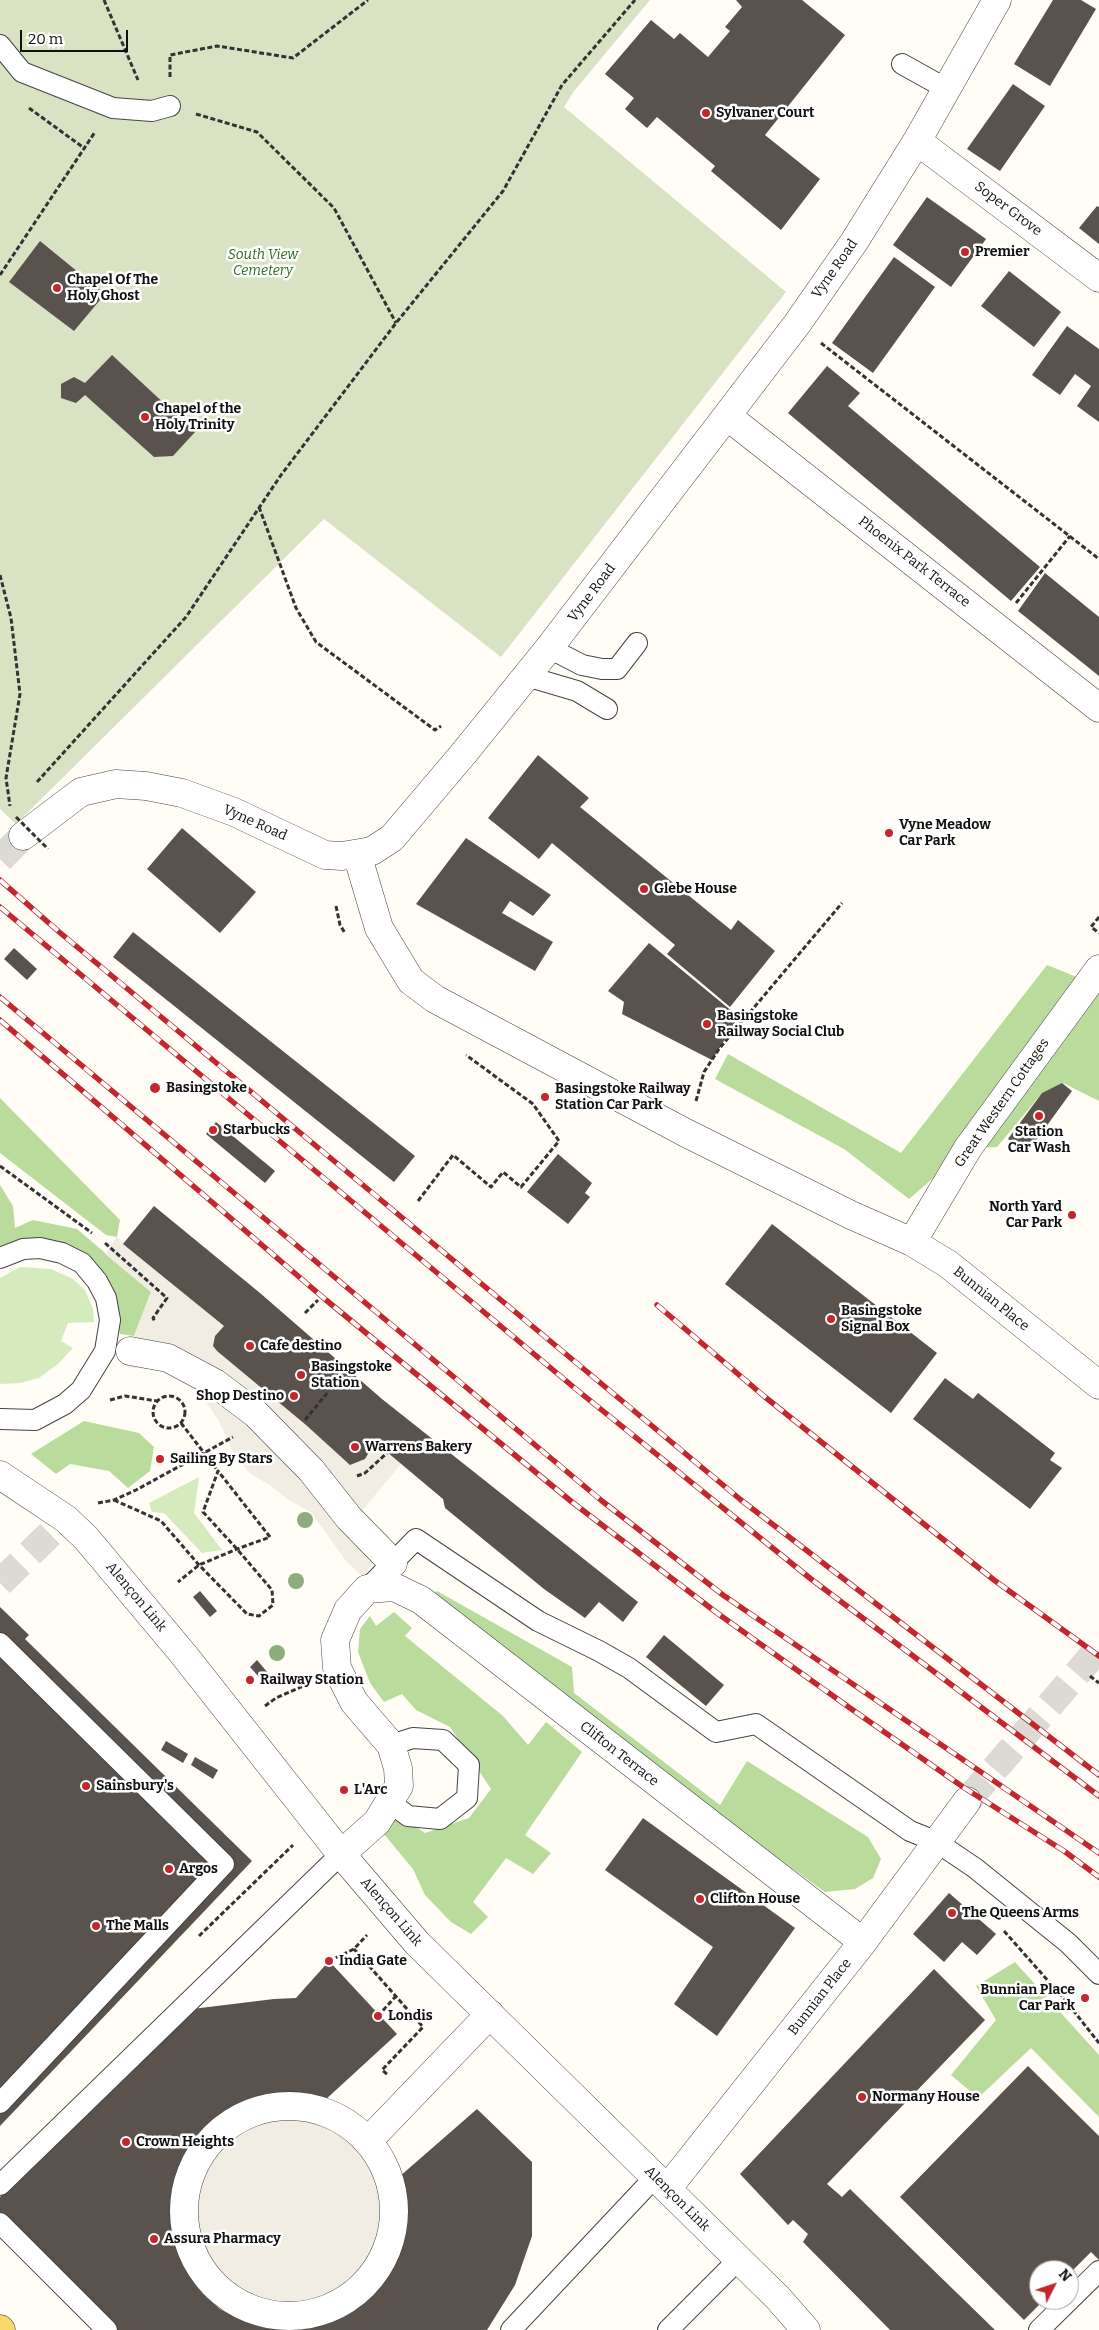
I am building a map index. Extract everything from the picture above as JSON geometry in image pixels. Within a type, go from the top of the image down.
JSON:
[{"type":"street","name":"Vyne Road","points":[[20,826],[81,792],[116,784],[146,786],[182,793],[234,812],[325,855],[357,854],[372,851],[383,845],[404,826],[550,648],[797,324],[854,242],[917,141],[945,88],[997,0]]},
{"type":"street","name":"Soper Grove","points":[[917,141],[1099,278]]},
{"type":"street","name":"Phoenix Park Terrace","points":[[728,416],[1099,708]]},
{"type":"street","name":"Bunnian Place","points":[[357,854],[379,928],[411,981],[434,999],[686,1133],[900,1237],[948,1264],[1095,1386]]},
{"type":"street","name":"Great Western Cottages","points":[[900,1237],[968,1148],[1099,969]]},
{"type":"street","points":[[130,1351],[168,1358],[215,1383],[256,1414],[311,1470],[349,1518],[393,1563]]},
{"type":"street","name":"Alençon Link","points":[[0,1475],[66,1519],[86,1538],[240,1725],[341,1854],[417,1942],[778,2298],[806,2330]]},
{"type":"street","name":"Clifton Terrace","points":[[367,1589],[394,1587],[421,1600],[863,1942]]},
{"type":"street","points":[[341,1854],[377,1822],[391,1803],[399,1786],[398,1768],[390,1745],[354,1702],[337,1668],[335,1640],[348,1610],[367,1589]]},
{"type":"street","name":"Bunnian Place","points":[[661,2183],[863,1942],[935,1841],[967,1801]]},
{"type":"street","points":[[368,2141],[490,2014]]},
{"type":"street","points":[[275,2106],[309,2107],[341,2119],[368,2141],[387,2171],[395,2205],[391,2241],[376,2273],[370,2279],[350,2298],[318,2314],[283,2317],[248,2309],[217,2289],[197,2263],[185,2231],[184,2197],[195,2164],[214,2136],[242,2116],[275,2106]]},
{"type":"lane","points":[[0,44],[22,72],[113,108],[161,108]]},
{"type":"lane","points":[[902,64],[945,88]]},
{"type":"lane","points":[[550,648],[582,665],[602,669],[617,668],[637,643]]},
{"type":"lane","points":[[526,676],[577,691],[607,709]]},
{"type":"lane","points":[[0,1258],[23,1249],[40,1248],[62,1253],[82,1263],[97,1281],[106,1298],[110,1320],[105,1351],[82,1390],[65,1404],[35,1420],[0,1419]]},
{"type":"lane","points":[[367,1589],[416,1539],[538,1621],[599,1650],[629,1668],[716,1732],[756,1724],[910,1831],[935,1841],[974,1868],[1068,1943],[1099,1974]]},
{"type":"lane","points":[[0,1643],[224,1864],[0,2103]]},
{"type":"lane","points":[[390,1745],[414,1738],[443,1740],[469,1765],[467,1798],[440,1819],[408,1816],[391,1803]]},
{"type":"lane","points":[[0,2185],[341,1854]]},
{"type":"lane","points":[[511,2330],[661,2183]]},
{"type":"lane","points":[[0,2224],[107,2330]]},
{"type":"lane","points":[[668,2330],[738,2260]]},
{"type":"lane","points":[[1039,2330],[1099,2271]]},
{"type":"path","points":[[104,0],[161,108],[257,132],[334,208],[396,322]]},
{"type":"path","points":[[161,108],[170,55],[217,46],[293,58],[368,0]]},
{"type":"path","points":[[30,789],[186,617],[281,475],[396,322],[503,190],[562,85],[635,0]]},
{"type":"path","points":[[23,104],[84,148]]},
{"type":"path","points":[[0,275],[84,148],[113,108]]},
{"type":"path","points":[[797,324],[1099,559]]},
{"type":"path","points":[[259,507],[296,608],[316,642],[435,730],[447,723]]},
{"type":"path","points":[[998,627],[1070,536]]},
{"type":"path","points":[[0,575],[11,618],[20,694],[6,778],[11,811],[17,804]]},
{"type":"path","points":[[20,826],[48,849]]},
{"type":"path","points":[[686,1133],[704,1072],[720,1049],[842,903]]},
{"type":"path","points":[[1099,917],[1091,927],[1099,933]]},
{"type":"path","points":[[418,1201],[453,1155],[491,1187],[503,1172],[522,1187],[548,1155]]},
{"type":"path","points":[[305,1313],[318,1300]]},
{"type":"path","points":[[106,1401],[124,1396],[157,1401],[170,1396],[179,1400],[185,1414],[181,1423],[176,1427],[166,1428],[156,1423],[152,1413],[157,1401]]},
{"type":"path","points":[[178,1582],[199,1565],[270,1537],[203,1454],[181,1423]]},
{"type":"path","points":[[88,1504],[114,1500],[229,1442]]},
{"type":"path","points":[[114,1500],[161,1521],[199,1565],[248,1614],[259,1616],[273,1605],[272,1590],[203,1512],[218,1471]]},
{"type":"path","points":[[240,1725],[276,1698],[337,1668]]},
{"type":"path","points":[[1090,1676],[1099,1683]]},
{"type":"path","points":[[250,1886],[295,1842]]},
{"type":"path","points":[[1001,1928],[1066,2000],[1099,2043]]},
{"type":"path","points":[[330,1961],[354,1949],[370,1932]]},
{"type":"path","points":[[354,1949],[423,2027],[382,2070],[410,2097]]},
{"type":"path","points":[[378,2016],[396,1996]]},
{"type":"green space","name":"South View Cemetery","points":[[0,0],[650,0],[574,91],[564,107],[786,292],[501,657],[324,519],[16,824],[0,809]]},
{"type":"green space","points":[[1047,965],[1099,986],[1099,1101],[1063,1083],[1042,1093],[997,1147],[968,1148],[909,1199],[844,1149],[715,1079],[728,1054],[901,1153]]},
{"type":"green space","points":[[0,1098],[120,1220],[117,1237],[106,1235],[0,1153]]},
{"type":"green space","points":[[0,1185],[13,1206],[15,1228],[33,1220],[77,1229],[151,1292],[134,1336],[120,1334],[114,1302],[82,1255],[12,1242],[0,1247]]},
{"type":"green space","points":[[20,1267],[51,1269],[73,1279],[85,1290],[93,1309],[94,1322],[68,1323],[61,1341],[73,1348],[58,1364],[39,1378],[20,1383],[0,1384],[0,1278]]},
{"type":"green space","points":[[84,1421],[139,1433],[154,1447],[150,1471],[128,1488],[109,1471],[70,1464],[56,1474],[31,1454]]},
{"type":"green space","points":[[199,1477],[194,1513],[222,1550],[202,1553],[164,1513],[152,1512],[149,1503]]},
{"type":"green space","points":[[437,1591],[572,1667],[574,1693],[720,1805],[747,1761],[868,1837],[881,1859],[873,1878],[855,1889],[825,1892],[732,1825],[430,1597]]},
{"type":"green space","points":[[394,1612],[412,1628],[405,1636],[503,1716],[528,1745],[546,1722],[582,1752],[525,1835],[551,1853],[533,1874],[506,1858],[473,1902],[488,1917],[471,1934],[451,1922],[425,1895],[413,1869],[383,1833],[397,1814],[425,1833],[469,1818],[491,1789],[450,1727],[416,1710],[402,1694],[384,1702],[370,1683],[358,1652],[360,1629],[370,1616],[376,1626]]},
{"type":"green space","points":[[1015,1962],[1099,2055],[1099,2117],[1031,2048],[978,2098],[951,2075],[996,2020],[976,1986]]},
{"type":"shaded area","points":[[117,1237],[224,1326],[215,1336],[213,1346],[217,1351],[306,1425],[350,1465],[365,1459],[375,1442],[401,1464],[361,1512],[387,1537],[382,1552],[363,1577],[346,1561],[311,1512],[287,1499],[270,1485],[252,1475],[235,1457],[219,1421],[199,1392],[159,1370],[126,1367],[134,1336],[151,1292],[105,1254]]},
{"type":"shaded area","points":[[298,2119],[307,2120],[333,2129],[360,2152],[371,2167],[380,2193],[380,2229],[371,2255],[348,2282],[333,2293],[307,2302],[280,2303],[271,2302],[245,2293],[218,2270],[207,2255],[198,2229],[197,2202],[198,2193],[207,2167],[230,2140],[245,2129],[271,2120]]},
{"type":"building","name":"Sylvaner Court","points":[[736,0],[802,0],[845,35],[765,135],[820,179],[781,230],[711,171],[715,166],[657,117],[647,128],[625,109],[634,98],[605,74],[651,20],[674,39],[680,33],[708,57],[730,31],[725,27],[742,7]]},
{"type":"building","points":[[1053,0],[1081,0],[1096,9],[1050,86],[1014,64]]},
{"type":"building","points":[[1013,84],[1045,106],[1000,171],[967,149]]},
{"type":"building","points":[[927,197],[986,239],[951,287],[893,245]]},
{"type":"building","points":[[1097,206],[1099,207],[1099,244],[1079,228]]},
{"type":"building","name":"Chapel Of The Holy Ghost","points":[[40,241],[105,294],[74,331],[9,282]]},
{"type":"building","points":[[894,257],[935,287],[873,373],[832,343]]},
{"type":"building","points":[[1009,271],[1061,312],[1034,347],[981,306]]},
{"type":"building","points":[[1067,326],[1099,349],[1099,422],[1077,406],[1091,386],[1075,374],[1060,395],[1032,375]]},
{"type":"building","name":"Chapel of the Holy Trinity","points":[[112,355],[195,432],[173,456],[154,457],[85,395],[76,403],[61,398],[61,384],[74,377],[85,383]]},
{"type":"building","points":[[827,366],[860,393],[848,406],[1040,567],[1011,601],[788,413]]},
{"type":"building","points":[[1045,573],[1099,617],[1099,676],[1018,611]]},
{"type":"building","name":"Glebe House","points":[[538,755],[589,798],[580,807],[731,930],[738,920],[775,951],[730,1007],[667,954],[675,945],[552,843],[539,859],[488,818]]},
{"type":"building","points":[[182,828],[256,892],[220,933],[147,869]]},
{"type":"building","points":[[466,838],[551,895],[533,916],[510,901],[502,913],[553,942],[535,971],[416,904]]},
{"type":"building","points":[[133,932],[415,1156],[394,1182],[113,957]]},
{"type":"building","points":[[649,943],[739,1017],[712,1060],[622,1014],[624,1002],[608,991]]},
{"type":"building","points":[[14,948],[37,969],[27,980],[4,959]]},
{"type":"building","name":"Station Car Wash","points":[[1062,1083],[1072,1091],[1027,1153],[1008,1139],[1042,1093]]},
{"type":"building","points":[[216,1122],[275,1171],[265,1183],[206,1134]]},
{"type":"building","points":[[558,1154],[592,1183],[585,1193],[590,1197],[568,1224],[527,1192]]},
{"type":"building","points":[[154,1206],[260,1293],[382,1399],[638,1602],[623,1622],[599,1602],[585,1618],[544,1589],[445,1508],[443,1499],[375,1442],[365,1459],[350,1465],[306,1425],[217,1351],[213,1346],[215,1336],[224,1326],[123,1244]]},
{"type":"building","name":"Basingstoke Signal Box","points":[[772,1224],[937,1353],[891,1413],[725,1284]]},
{"type":"building","points":[[945,1378],[973,1399],[978,1393],[1055,1453],[1050,1460],[1062,1468],[1030,1509],[913,1419]]},
{"type":"building","points":[[200,1591],[217,1611],[210,1617],[193,1597]]},
{"type":"building","name":"The Malls","points":[[0,1607],[29,1635],[25,1639],[252,1861],[0,2126]]},
{"type":"building","points":[[664,1635],[724,1685],[706,1706],[646,1657]]},
{"type":"building","points":[[257,1660],[274,1680],[267,1686],[250,1667]]},
{"type":"building","points":[[166,1741],[188,1754],[183,1763],[161,1750]]},
{"type":"building","points":[[195,1757],[218,1770],[213,1779],[191,1765]]},
{"type":"building","name":"Clifton House","points":[[643,1818],[795,1928],[717,2036],[674,2004],[713,1947],[605,1870]]},
{"type":"building","name":"The Queens Arms","points":[[949,1893],[996,1934],[977,1955],[962,1942],[944,1962],[913,1934]]},
{"type":"building","name":"Crown Heights","points":[[329,1961],[397,2034],[324,2101],[277,2096],[239,2106],[210,2125],[184,2158],[171,2198],[174,2241],[194,2283],[204,2295],[220,2309],[239,2319],[261,2327],[288,2330],[110,2330],[0,2222],[0,2197],[126,2069],[192,2009],[296,1998]]},
{"type":"building","name":"Normany House","points":[[934,1969],[985,2020],[827,2184],[842,2197],[850,2189],[995,2330],[890,2330],[803,2242],[808,2234],[793,2220],[788,2225],[740,2174]]},
{"type":"building","points":[[1028,2066],[1099,2136],[1099,2260],[1091,2252],[1079,2264],[1079,2260],[1029,2260],[1029,2310],[1034,2310],[1024,2320],[900,2197]]},
{"type":"building","points":[[477,2109],[532,2162],[532,2236],[515,2285],[487,2330],[293,2330],[312,2328],[358,2308],[391,2268],[405,2222],[399,2177]]},
{"type":"tunnel","points":[[0,859],[23,836]]},
{"type":"tunnel","points":[[0,1583],[51,1533]]},
{"type":"tunnel","points":[[967,1801],[1099,1648]]},
{"type":"railway","points":[[0,880],[58,931],[741,1500],[1099,1775]]},
{"type":"railway","points":[[0,907],[577,1390],[811,1579],[1099,1796]]},
{"type":"railway","points":[[0,997],[602,1501],[723,1595],[1099,1853]]},
{"type":"railway","points":[[0,1020],[326,1300],[572,1502],[717,1613],[850,1708],[963,1787],[1064,1851],[1099,1877]]},
{"type":"railway","points":[[657,1305],[765,1397],[994,1580],[1099,1656]]},
{"type":"place","name":"Sylvaner Court","points":[[706,113]]},
{"type":"place","name":"Premier","points":[[965,252]]},
{"type":"place","name":"Chapel Of The Holy Ghost","points":[[57,288]]},
{"type":"place","name":"Chapel of the Holy Trinity","points":[[145,417]]},
{"type":"place","name":"Vyne Meadow Car Park","points":[[889,833]]},
{"type":"place","name":"Glebe House","points":[[644,889]]},
{"type":"place","name":"Basingstoke Railway Social Club","points":[[707,1024]]},
{"type":"place","name":"Basingstoke","points":[[155,1088]]},
{"type":"place","name":"Basingstoke Railway Station Car Park","points":[[545,1097]]},
{"type":"place","name":"Station Car Wash","points":[[1039,1116]]},
{"type":"place","name":"Starbucks","points":[[213,1130]]},
{"type":"place","name":"North Yard Car Park","points":[[1072,1215]]},
{"type":"place","name":"Basingstoke Signal Box","points":[[831,1319]]},
{"type":"place","name":"Cafe destino","points":[[250,1346]]},
{"type":"place","name":"Basingstoke Station","points":[[301,1375]]},
{"type":"place","name":"Shop Destino","points":[[294,1396]]},
{"type":"place","name":"Warrens Bakery","points":[[355,1447]]},
{"type":"place","name":"Sailing By Stars","points":[[160,1459]]},
{"type":"place","name":"Railway Station","points":[[250,1680]]},
{"type":"place","name":"Sainsbury's","points":[[86,1786]]},
{"type":"place","name":"L'Arc","points":[[344,1790]]},
{"type":"place","name":"Argos","points":[[169,1869]]},
{"type":"place","name":"Clifton House","points":[[700,1899]]},
{"type":"place","name":"The Queens Arms","points":[[952,1913]]},
{"type":"place","name":"The Malls","points":[[96,1926]]},
{"type":"place","name":"India Gate","points":[[329,1961]]},
{"type":"place","name":"Bunnian Place Car Park","points":[[1085,1998]]},
{"type":"place","name":"Londis","points":[[378,2016]]},
{"type":"place","name":"Normany House","points":[[862,2097]]},
{"type":"place","name":"Crown Heights","points":[[126,2142]]},
{"type":"place","name":"Assura Pharmacy","points":[[154,2239]]}]
